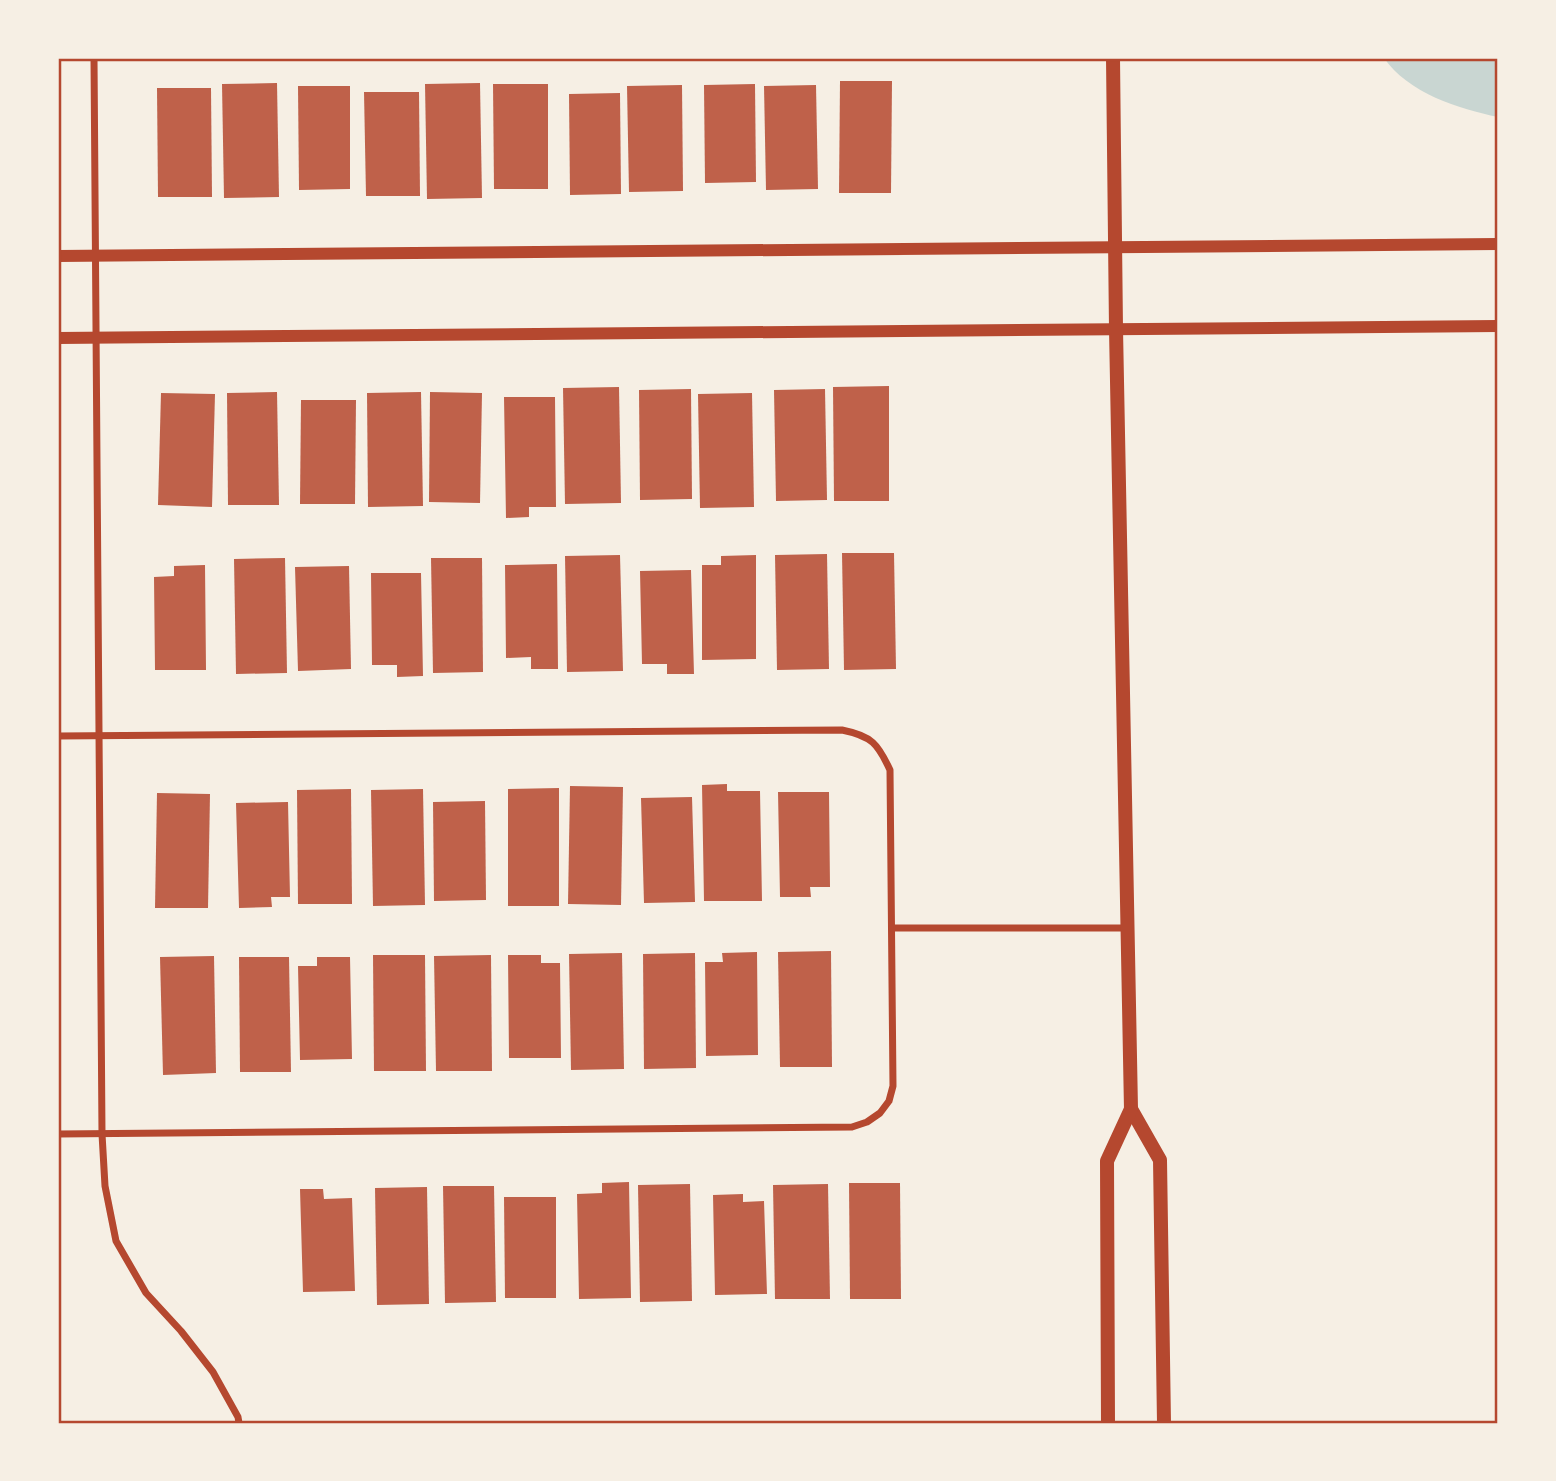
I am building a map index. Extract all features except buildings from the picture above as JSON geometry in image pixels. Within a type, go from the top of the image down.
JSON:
[{"type":"main road","points":[[1108,1423],[1107,1161],[1131,1110],[1113,58]]},
{"type":"main road","points":[[1131,1110],[1160,1160],[1164,1423]]},
{"type":"street","points":[[94,58],[102,1134],[105,1186],[116,1241],[146,1293],[181,1331],[213,1372],[239,1423]]},
{"type":"street","points":[[58,256],[1498,244]]},
{"type":"street","points":[[58,338],[1498,326]]},
{"type":"street","points":[[58,736],[842,730],[859,733],[873,741],[881,750],[890,770],[894,1007],[893,1086],[889,1101],[880,1113],[867,1122],[852,1127],[58,1135]]},
{"type":"street","points":[[891,929],[1128,928]]},
{"type":"shaded area","points":[[1384,58],[1498,58],[1498,117],[1435,98],[1406,81]]}]
